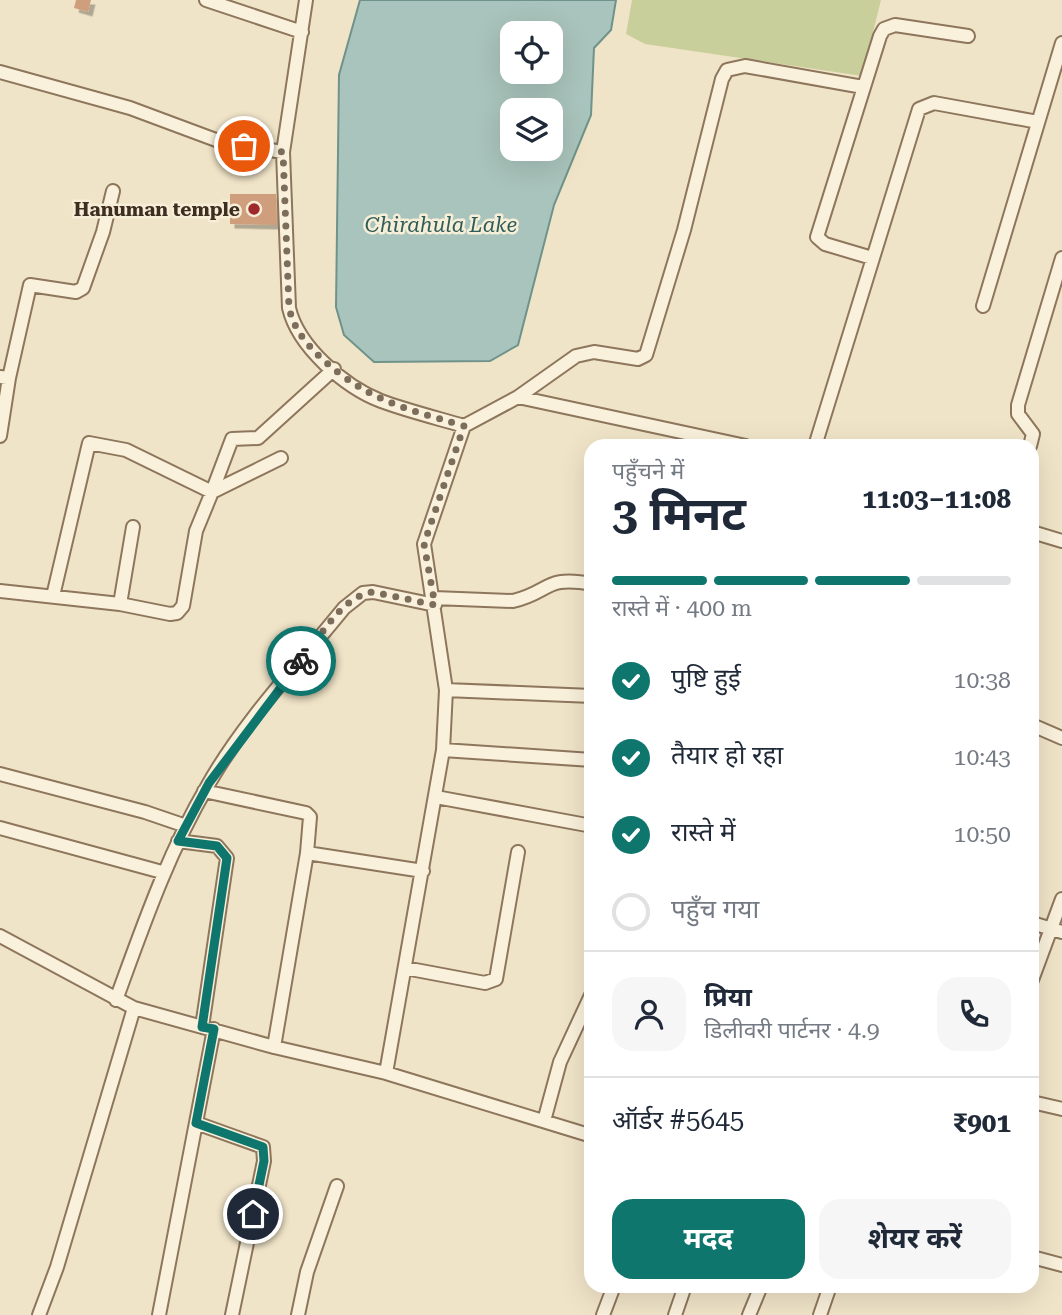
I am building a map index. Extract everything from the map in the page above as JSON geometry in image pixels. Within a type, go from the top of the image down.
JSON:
[{"type":"street","points":[[206,0],[302,32]]},
{"type":"street","points":[[306,0],[283,152],[289,308],[293,326],[346,381],[379,400],[464,426]]},
{"type":"street","points":[[872,258],[825,244],[817,237],[880,36],[889,26],[968,36]]},
{"type":"street","points":[[983,306],[1062,43]]},
{"type":"street","points":[[386,1073],[443,750],[446,690],[435,602],[424,544],[464,426],[518,397],[576,356],[594,352],[638,359],[646,355],[684,230],[722,79],[727,70],[745,66],[863,87]]},
{"type":"street","points":[[0,72],[130,108],[224,144],[283,152]]},
{"type":"street","points":[[817,439],[919,109],[934,103],[1038,122]]},
{"type":"street","points":[[0,436],[4,378],[27,289],[34,284],[76,292],[83,288],[103,232],[113,191]]},
{"type":"street","points":[[1032,439],[1033,434],[1018,414],[1018,405],[1062,258]]},
{"type":"street","points":[[0,591],[177,613],[183,606],[196,531],[232,439],[258,438],[334,369]]},
{"type":"street","points":[[518,397],[713,439]]},
{"type":"street","points":[[53,596],[89,443],[126,450],[212,492]]},
{"type":"street","points":[[212,492],[281,458]]},
{"type":"street","points":[[120,604],[133,527]]},
{"type":"street","points":[[1039,534],[1062,541]]},
{"type":"street","points":[[116,1000],[162,872],[204,791],[256,717],[344,608],[363,593],[373,592],[435,602],[513,601],[524,599],[549,583],[562,580],[584,583]]},
{"type":"street","points":[[446,690],[584,696]]},
{"type":"street","points":[[1039,728],[1062,738]]},
{"type":"street","points":[[443,750],[584,759]]},
{"type":"street","points":[[0,774],[145,812],[186,826]]},
{"type":"street","points":[[204,791],[306,813],[310,817],[307,853],[274,1047]]},
{"type":"street","points":[[436,797],[584,825]]},
{"type":"street","points":[[0,828],[162,872]]},
{"type":"street","points":[[159,1315],[196,1123],[227,858],[217,846],[178,841]]},
{"type":"street","points":[[405,968],[485,983],[496,979],[518,852]]},
{"type":"street","points":[[307,853],[423,871]]},
{"type":"street","points":[[1039,966],[1057,930],[1062,900]]},
{"type":"street","points":[[1039,925],[1057,930]]},
{"type":"street","points":[[0,936],[116,1000],[134,1007],[274,1047],[386,1073],[584,1134]]},
{"type":"street","points":[[39,1315],[61,1254],[134,1007]]},
{"type":"street","points":[[544,1121],[560,1062],[584,1010]]},
{"type":"street","points":[[1039,1104],[1062,1109]]},
{"type":"street","points":[[196,1123],[263,1147],[264,1161],[232,1315]]},
{"type":"street","points":[[298,1315],[307,1272],[337,1186]]},
{"type":"street","points":[[1039,1259],[1062,1265]]},
{"type":"street","points":[[603,1315],[611,1293]]},
{"type":"street","points":[[675,1315],[683,1293]]},
{"type":"street","points":[[749,1315],[758,1293]]},
{"type":"street","points":[[820,1315],[828,1293]]},
{"type":"green space","points":[[632,0],[881,0],[862,76],[645,44],[626,34]]},
{"type":"water","name":"Chirahula Lake","points":[[360,0],[616,0],[611,30],[594,48],[591,115],[554,205],[518,345],[490,361],[374,362],[344,335],[336,307],[339,75]]},
{"type":"building","points":[[76,0],[91,0],[88,12],[74,8]]},
{"type":"building","name":"Hanuman temple","points":[[230,194],[276,194],[277,225],[230,224]]},
{"type":"way so far","points":[[244,146],[283,152],[289,308],[293,326],[310,347],[346,381],[379,400],[464,426],[424,544],[435,605],[373,592],[363,593],[344,608],[301,661]]},
{"type":"place","name":"Hanuman temple","points":[[254,209]]},
{"type":"route","points":[[253,1214],[264,1161],[263,1147],[259,1143],[196,1123],[214,1029],[202,1027],[227,858],[217,846],[178,841],[209,783],[256,717],[301,661]]}]
